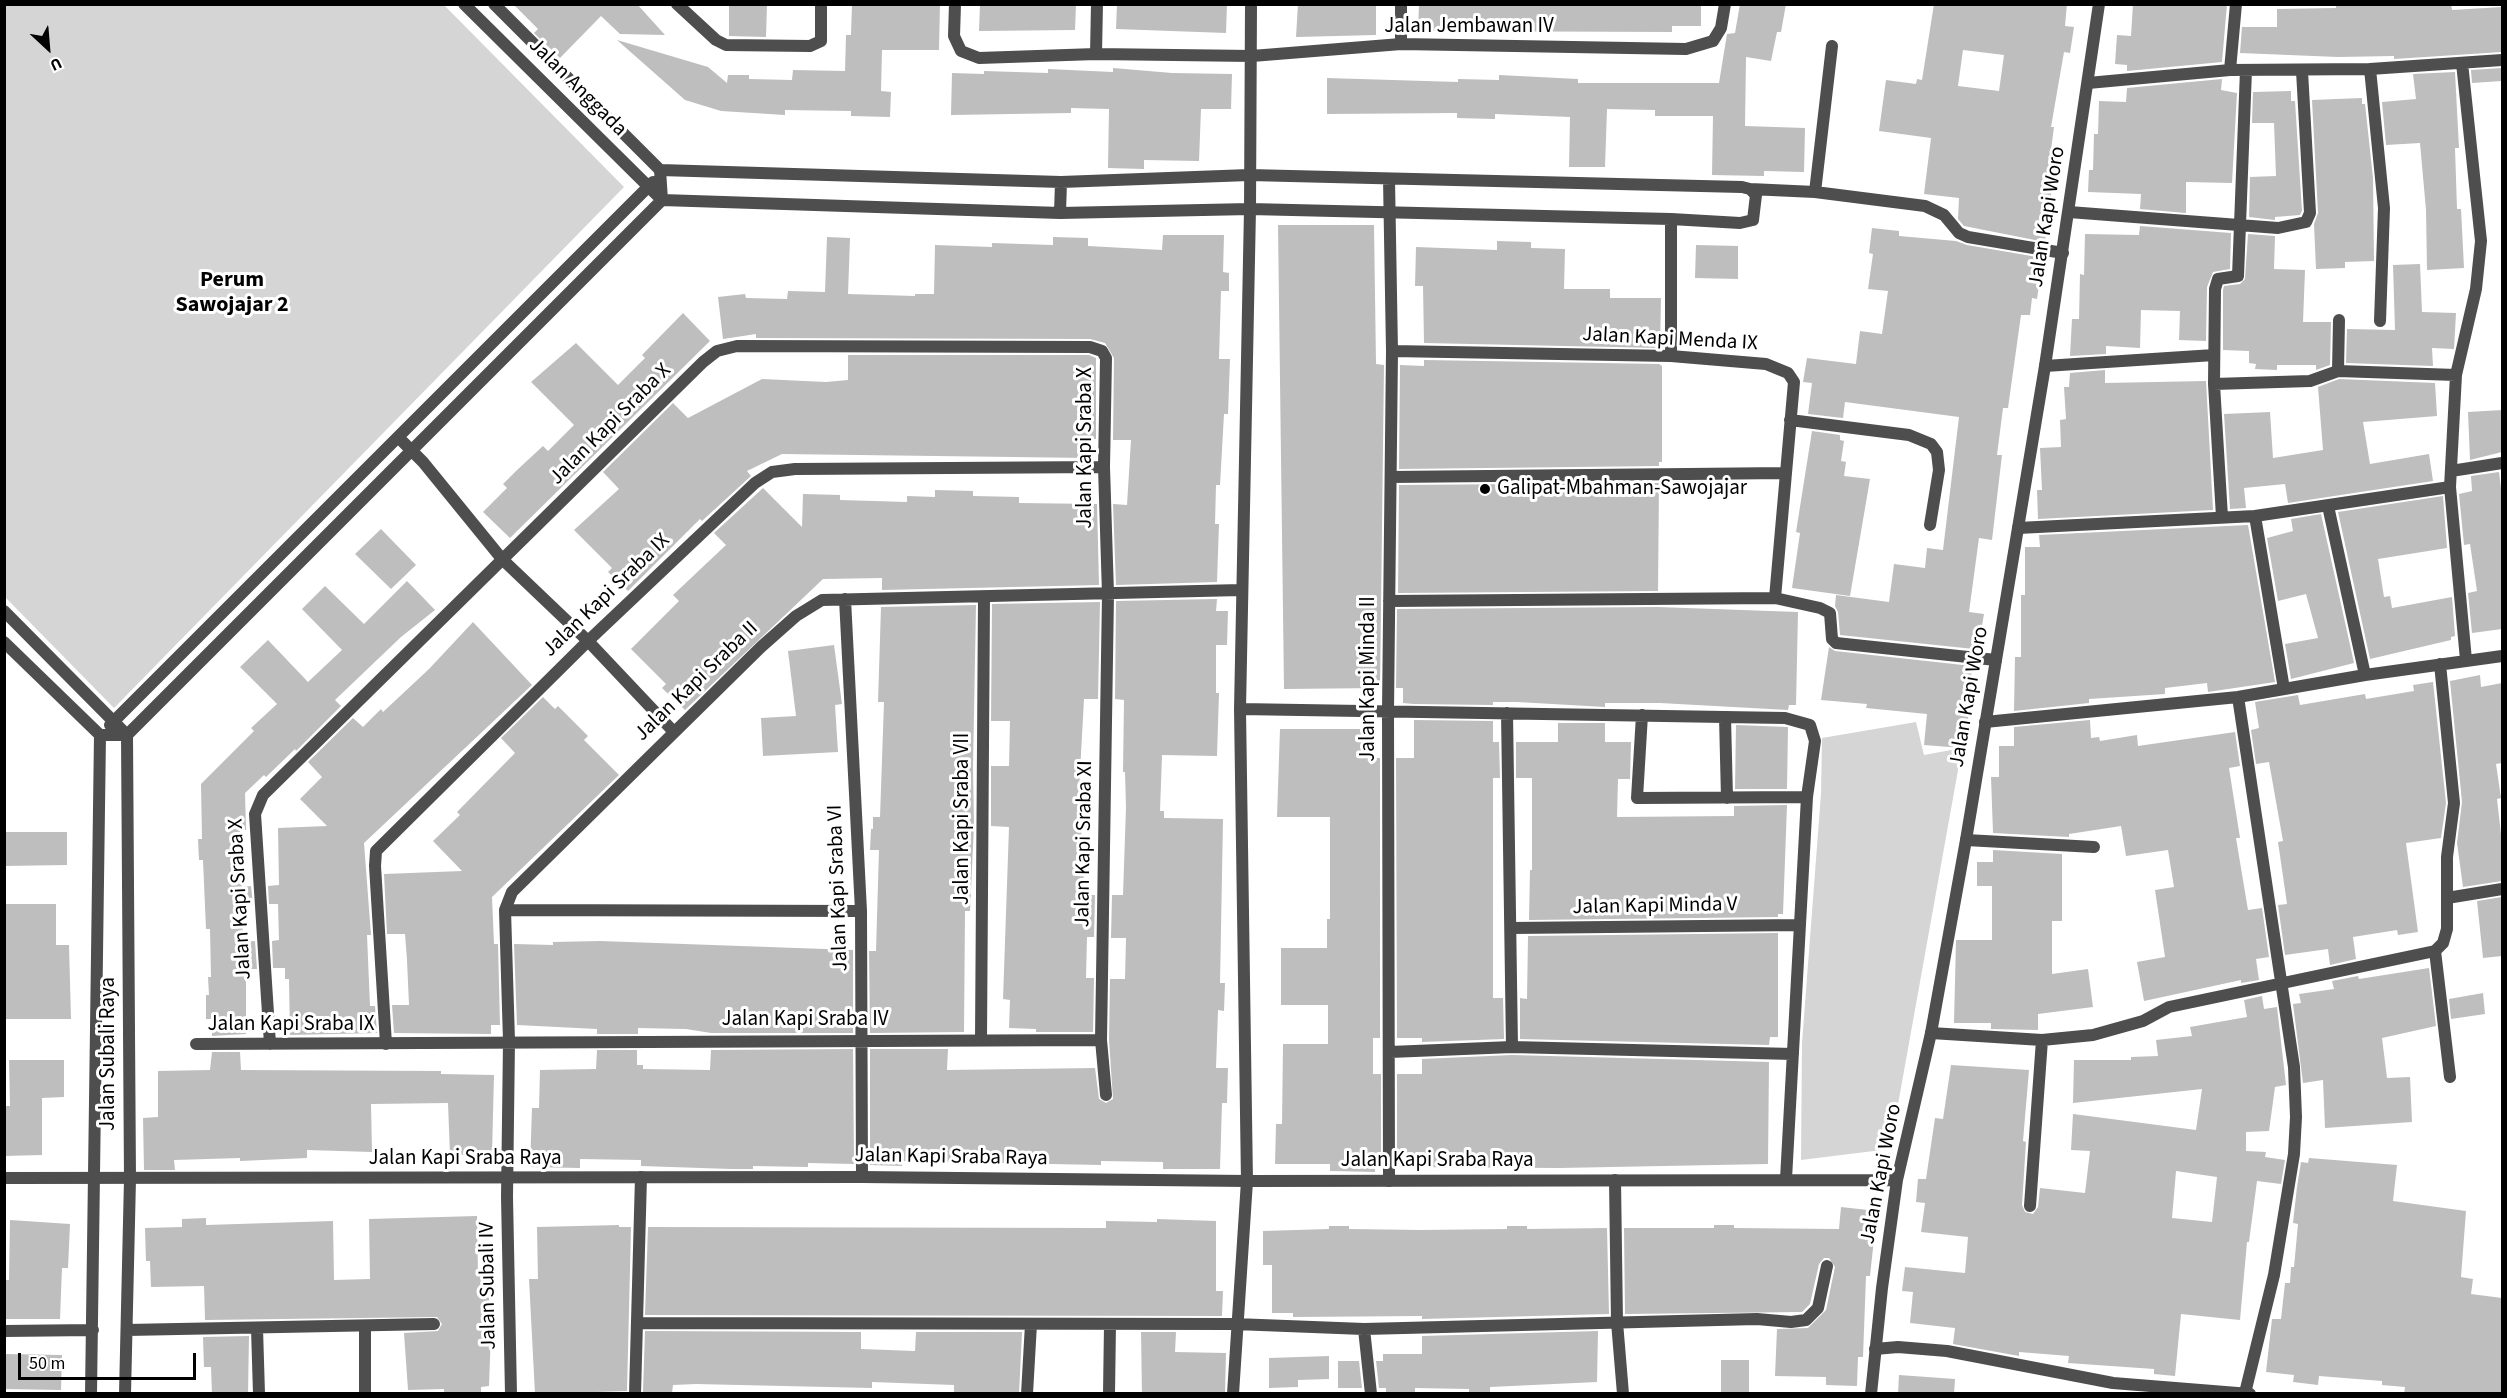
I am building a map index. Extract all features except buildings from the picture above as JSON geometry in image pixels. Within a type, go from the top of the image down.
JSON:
[{"type":"street","name":"Jalan Anggada","points":[[464,4],[662,200]]},
{"type":"street","name":"Jalan Anggada","points":[[494,4],[660,170]]},
{"type":"street","points":[[682,6],[716,40],[726,45],[810,46],[821,41],[822,4]]},
{"type":"street","name":"Jalan Jembawan IV","points":[[955,4],[954,36],[961,51],[979,58],[1096,54],[1252,56],[1401,44],[1686,50],[1713,41],[1721,28],[1725,4]]},
{"type":"street","points":[[1096,54],[1097,4]]},
{"type":"street","points":[[1233,1394],[1247,1181],[1240,708],[1250,209],[1251,4]]},
{"type":"street","points":[[1401,4],[1401,44]]},
{"type":"street","name":"Jalan Kapi Woro","points":[[1871,1394],[1897,1180],[1931,1033],[1966,840],[2063,253],[2099,4]]},
{"type":"street","points":[[2230,70],[2236,4]]},
{"type":"street","points":[[1815,192],[1832,46]]},
{"type":"street","points":[[2088,83],[2230,70],[2370,69],[2502,60]]},
{"type":"street","points":[[2462,63],[2481,241],[2476,289],[2456,375],[2450,487],[2466,660]]},
{"type":"street","points":[[2370,69],[2384,208],[2380,321]]},
{"type":"street","points":[[2222,517],[2214,384],[2215,282],[2223,277],[2238,276],[2246,70]]},
{"type":"street","points":[[2069,212],[2278,228],[2306,222],[2309,218],[2302,70]]},
{"type":"street","points":[[99,735],[650,188],[660,170]]},
{"type":"street","points":[[660,170],[1061,182],[1249,175],[1815,192],[1925,206],[1944,214],[1959,233],[1968,237],[2063,253]]},
{"type":"street","points":[[660,170],[662,200]]},
{"type":"street","name":"Jalan Kapi Minda II","points":[[1389,178],[1392,351],[1388,710],[1389,1180]]},
{"type":"street","points":[[1060,213],[1061,182]]},
{"type":"street","points":[[4,642],[99,735],[127,735],[662,200],[1060,213],[1250,209],[1748,222],[1753,220],[1756,195],[1750,189]]},
{"type":"street","points":[[1671,219],[1671,356]]},
{"type":"street","points":[[2338,371],[2339,320]]},
{"type":"street","name":"Jalan Kapi Sraba X","points":[[270,1044],[256,807],[263,795],[703,362],[717,351],[737,346],[1090,347],[1102,351],[1106,358],[1104,467],[1108,594]]},
{"type":"street","name":"Jalan Kapi Menda IX","points":[[1392,351],[1671,356],[1766,364],[1788,373],[1794,382],[1775,598]]},
{"type":"street","points":[[2045,366],[2214,355]]},
{"type":"street","points":[[2214,384],[2310,381],[2338,371],[2456,375]]},
{"type":"street","points":[[1790,420],[1909,435],[1931,444],[1937,452],[1939,470],[1930,525]]},
{"type":"street","points":[[398,437],[502,559],[588,641],[673,731]]},
{"type":"street","points":[[2451,471],[2502,463]]},
{"type":"street","name":"Jalan Kapi Sraba IX","points":[[386,1044],[376,851],[588,641],[755,483],[772,472],[795,469],[1104,467]]},
{"type":"street","points":[[1391,477],[1786,473]]},
{"type":"street","points":[[2018,528],[2255,516],[2450,487]]},
{"type":"street","points":[[2328,506],[2365,675]]},
{"type":"street","points":[[2255,516],[2284,689]]},
{"type":"street","name":"Jalan Kapi Sraba II","points":[[505,910],[512,892],[673,731],[796,616],[822,600],[984,598],[1241,590]]},
{"type":"street","name":"Jalan Kapi Sraba XI","points":[[1106,1095],[1101,1040],[1108,594]]},
{"type":"street","name":"Jalan Kapi Sraba VI","points":[[845,598],[861,911],[862,1177]]},
{"type":"street","name":"Jalan Kapi Sraba VII","points":[[981,1040],[984,598]]},
{"type":"street","points":[[1389,601],[1775,598],[1830,613],[1832,639],[1836,643],[1996,660]]},
{"type":"street","points":[[4,611],[115,720],[127,735]]},
{"type":"street","points":[[1984,722],[2238,697],[2365,675],[2502,656]]},
{"type":"street","points":[[2440,664],[2454,803],[2447,857],[2446,935],[2435,951],[2450,1077]]},
{"type":"street","points":[[2238,697],[2294,1067],[2294,1154],[2274,1275],[2245,1393]]},
{"type":"street","points":[[1240,708],[1785,718],[1809,725],[1815,741],[1807,797],[1786,1179]]},
{"type":"street","points":[[1507,713],[1512,1047]]},
{"type":"street","points":[[1642,716],[1637,798],[1807,797]]},
{"type":"street","points":[[1725,717],[1727,798]]},
{"type":"street","name":"Jalan Subali Raya","points":[[91,1394],[96,1179],[99,735]]},
{"type":"street","name":"Jalan Subali Raya","points":[[125,1394],[130,1179],[127,735]]},
{"type":"street","points":[[1966,840],[2094,846]]},
{"type":"street","points":[[2447,898],[2502,889]]},
{"type":"street","points":[[507,1179],[509,1041],[505,910],[861,911]]},
{"type":"street","name":"Jalan Kapi Minda V","points":[[1512,928],[1800,925]]},
{"type":"street","points":[[1931,1033],[2042,1040],[2093,1035],[2143,1021],[2169,1007],[2435,951]]},
{"type":"street","name":"Jalan Kapi Sraba IV","points":[[509,1041],[1101,1040]]},
{"type":"street","points":[[2030,1206],[2042,1040]]},
{"type":"street","name":"Jalan Kapi Sraba IX","points":[[196,1044],[386,1044],[509,1041]]},
{"type":"street","points":[[1390,1052],[1512,1047],[1793,1054]]},
{"type":"street","points":[[635,1394],[641,1177]]},
{"type":"street","name":"Jalan Kapi Sraba Raya","points":[[4,1178],[862,1177],[1247,1181],[1897,1180]]},
{"type":"street","name":"Jalan Subali IV","points":[[507,1179],[511,1394]]},
{"type":"street","points":[[1615,1180],[1617,1322],[1623,1394]]},
{"type":"street","points":[[638,1323],[1236,1324],[1364,1329],[1757,1319],[1791,1322],[1806,1320],[1818,1308],[1827,1266]]},
{"type":"street","points":[[127,1330],[434,1324]]},
{"type":"street","points":[[1028,1394],[1031,1324]]},
{"type":"street","points":[[1109,1394],[1110,1324]]},
{"type":"street","points":[[365,1326],[365,1394]]},
{"type":"street","points":[[257,1328],[259,1394]]},
{"type":"street","points":[[1364,1329],[1371,1394]]},
{"type":"street","points":[[4,1331],[93,1330]]},
{"type":"street","points":[[1875,1349],[1898,1347],[1947,1351],[2112,1388],[2250,1394]]},
{"type":"shaded area","points":[[4,5],[444,5],[624,187],[114,708],[5,597]]},
{"type":"shaded area","points":[[1916,722],[1924,755],[1962,748],[1890,1149],[1801,1160],[1802,1043],[1821,794],[1822,738]]},
{"type":"place","name":"Galipat-Mbahman-Sawojajar","points":[[1485,489]]},
{"type":"district","name":"Perum Sawojajar 2","points":[[232,294]]}]
